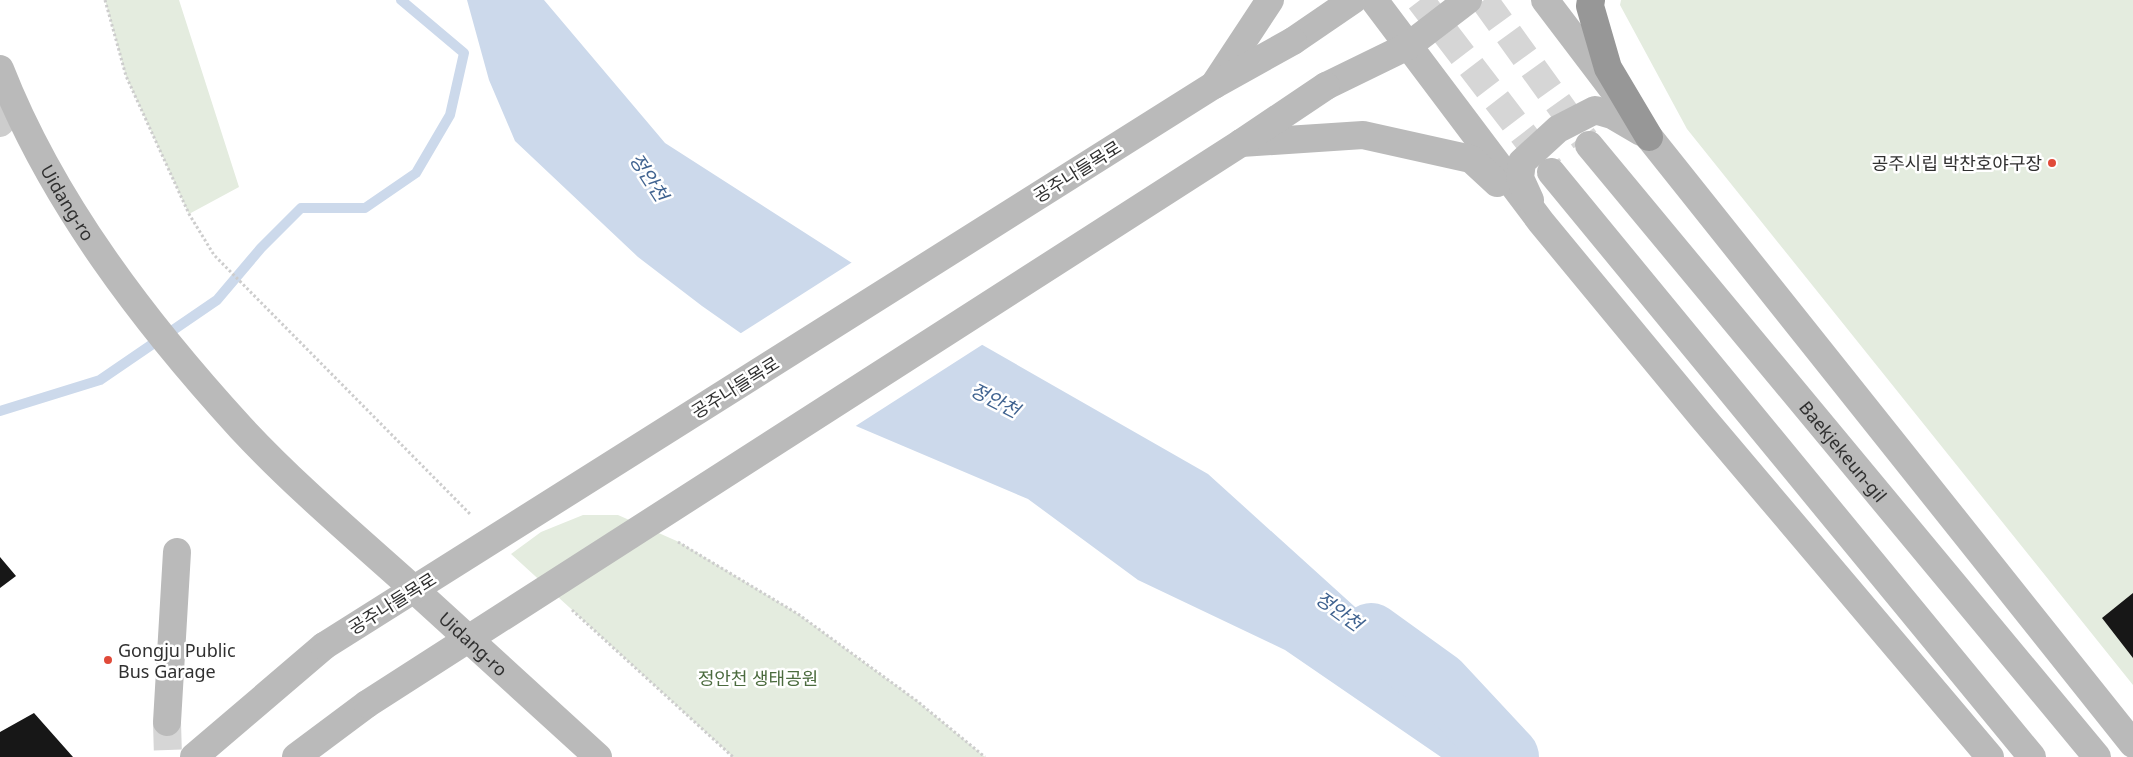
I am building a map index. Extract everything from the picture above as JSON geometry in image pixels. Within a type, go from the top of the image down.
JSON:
[{"type":"highway","points":[[1591,0],[1590,6],[1608,68],[1648,137]]},
{"type":"main road","name":"공주나들목로","points":[[194,757],[324,646],[1214,84],[1293,41],[1353,0]]},
{"type":"main road","points":[[1374,0],[1541,222],[1703,418],[1990,757]]},
{"type":"main road","points":[[296,757],[366,704],[1241,143],[1326,86],[1408,46],[1468,0]]},
{"type":"main road","points":[[1545,0],[1648,137],[2133,744]]},
{"type":"main road","points":[[1214,84],[1268,4]]},
{"type":"main road","name":"Uidang-ro","points":[[0,69],[8,115],[59,188],[128,294],[241,427],[299,485],[598,757]]},
{"type":"main road","points":[[1541,222],[1520,178],[1522,162],[1542,141],[1558,129],[1595,110],[1612,115],[1648,137]]},
{"type":"main road","points":[[1241,143],[1363,134],[1471,159],[1541,222]]},
{"type":"main road","name":"Baekjekeun-gil","points":[[1589,145],[2097,757]]},
{"type":"main road","points":[[1552,172],[2032,757]]},
{"type":"main road","points":[[167,722],[169,657],[177,552]]},
{"type":"path","points":[[105,0],[126,76],[189,214],[214,255],[284,327]]},
{"type":"path","points":[[670,538],[798,614],[918,701],[985,757]]},
{"type":"green space","points":[[105,0],[179,0],[239,187],[189,214],[126,76]]},
{"type":"green space","points":[[1621,0],[2133,0],[2133,685],[1687,129],[1620,5]]},
{"type":"green space","name":"정안천 생태공원","points":[[583,515],[618,515],[679,542],[798,614],[917,701],[985,757],[733,757],[511,554],[541,532]]},
{"type":"water","points":[[467,0],[544,0],[665,143],[958,331],[1208,474],[1439,683],[1508,757],[1441,757],[1285,650],[1138,580],[1028,499],[856,426],[772,355],[702,306],[638,257],[515,141],[489,80]]},
{"type":"pier","points":[[854,261],[985,343],[854,427],[770,357],[738,335]]},
{"type":"building","points":[[0,557],[16,576],[0,588]]},
{"type":"building","points":[[2133,593],[2133,658],[2102,618]]},
{"type":"building","points":[[34,713],[73,757],[0,757],[0,732]]},
{"type":"waterway","points":[[0,411],[100,380],[217,300],[261,248],[301,208],[365,208],[416,173],[450,115],[464,53],[401,0]]},
{"type":"waterway","name":"정안천","points":[[1371,634],[1439,683],[1508,757]]},
{"type":"tunnel","points":[[1420,0],[1550,169]]},
{"type":"tunnel","points":[[1484,0],[1585,140]]},
{"type":"tunnel","points":[[167,722],[168,757]]},
{"type":"place","name":"공주시립 박찬호야구장","points":[[2052,163]]},
{"type":"place","name":"Gongju Public Bus Garage","points":[[108,660]]}]
